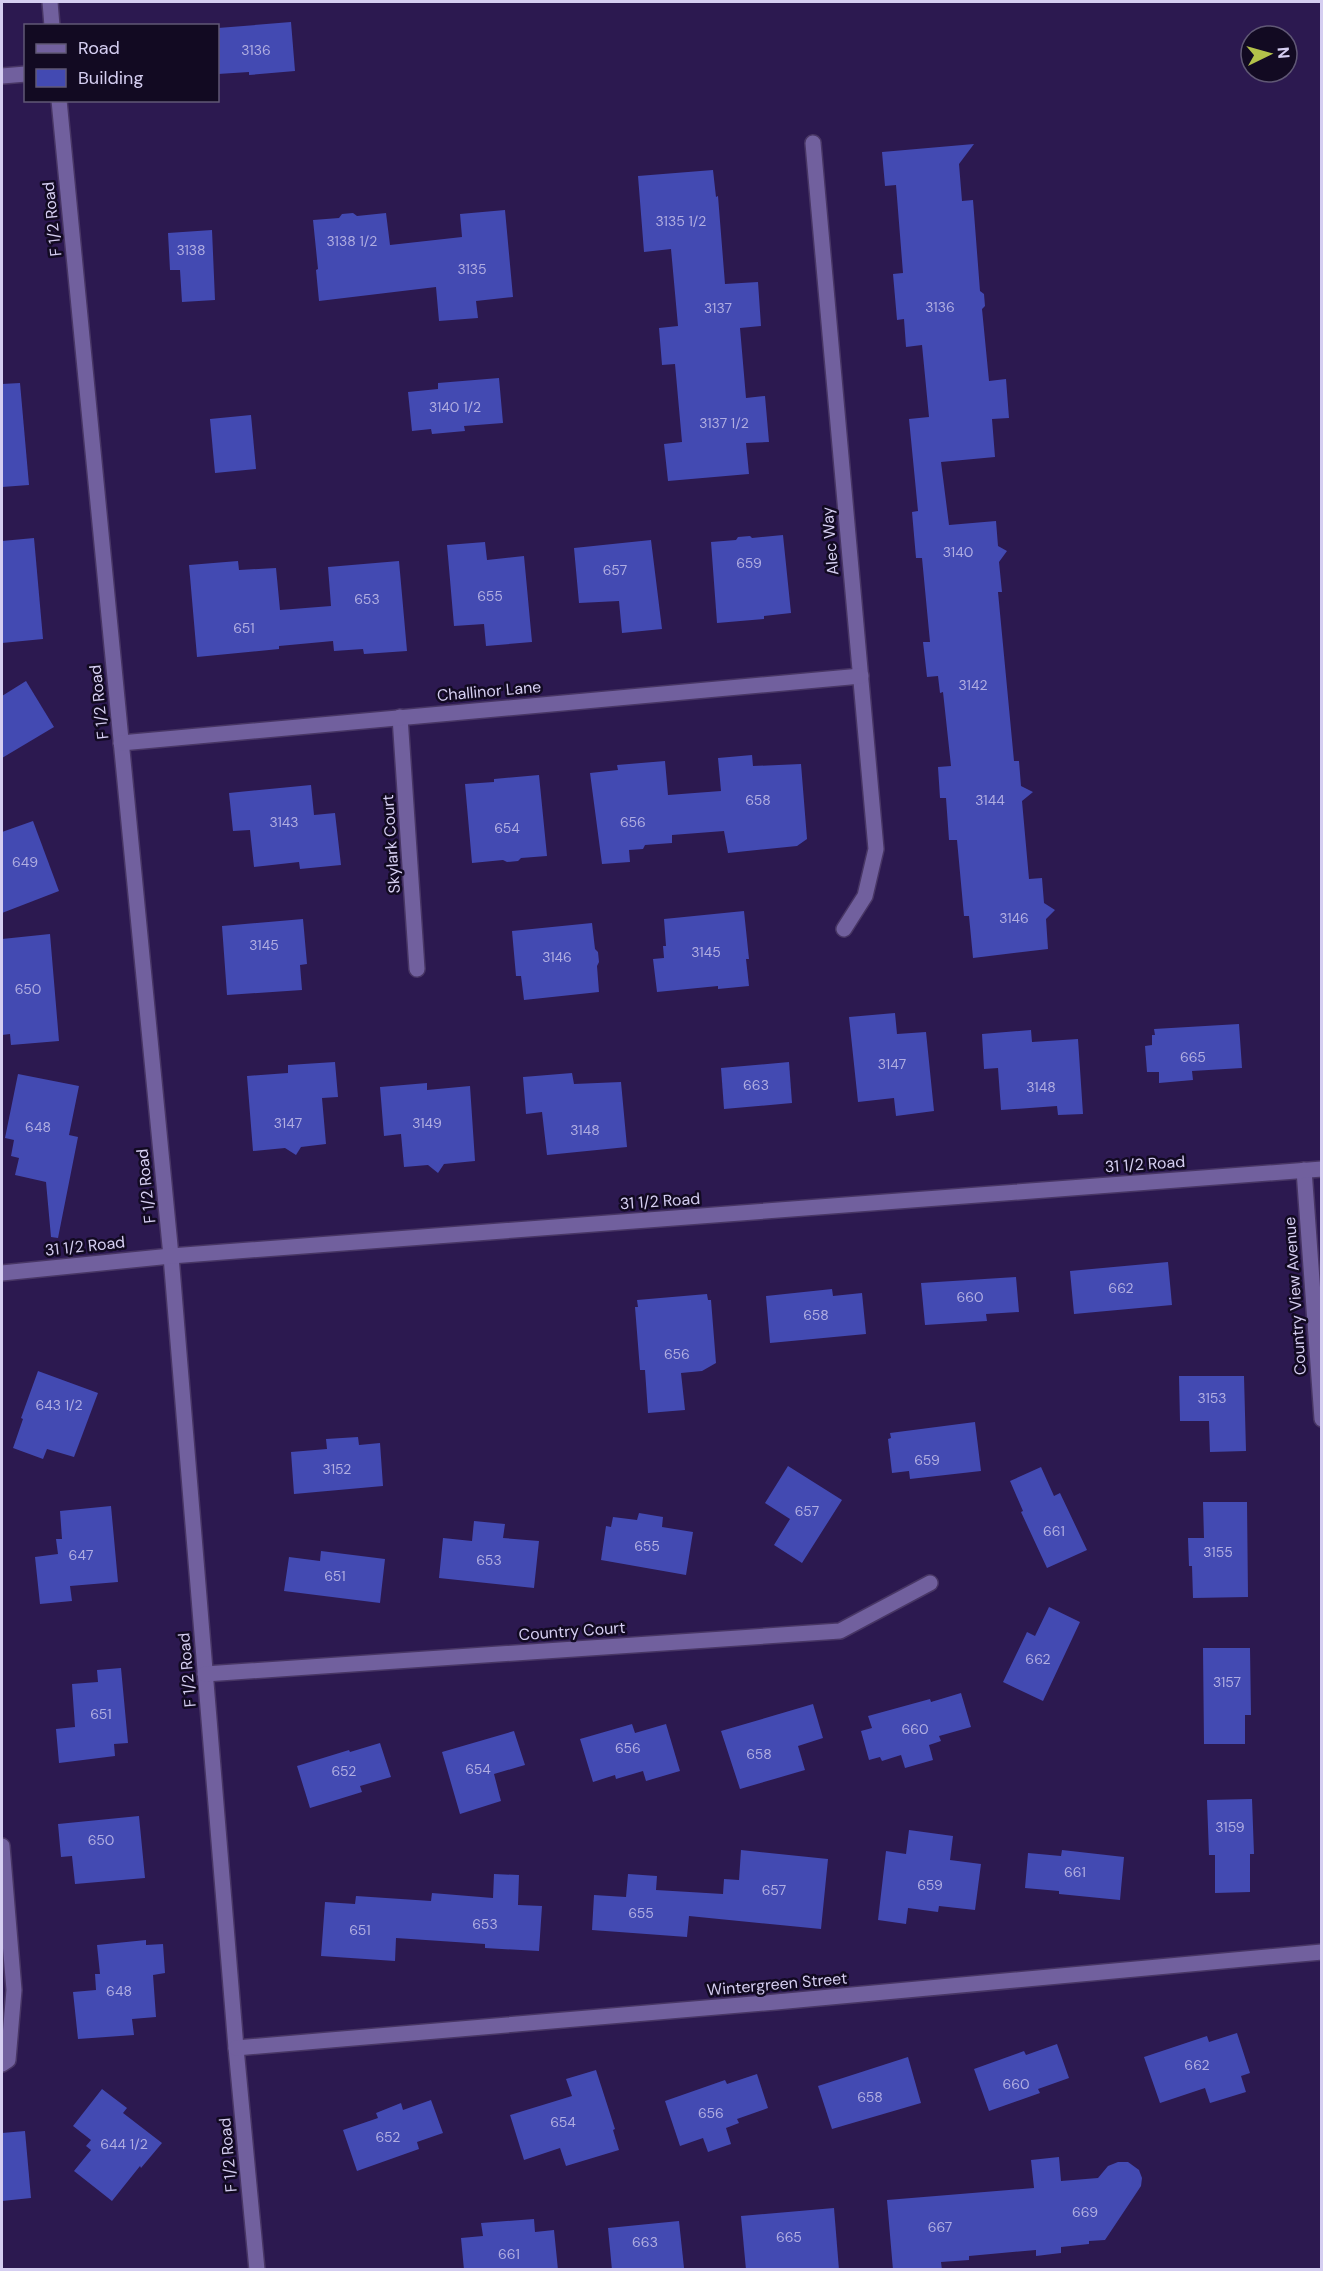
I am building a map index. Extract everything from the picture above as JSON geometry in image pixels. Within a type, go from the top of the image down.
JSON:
[{"type":"street","points":[[51,2],[52,24]]},
{"type":"street","points":[[2,76],[24,74]]},
{"type":"street","name":"F 1/2 Road","points":[[59,102],[171,1256],[236,2048],[257,2270]]},
{"type":"street","name":"Alec Way","points":[[813,143],[876,849],[865,897],[844,929]]},
{"type":"street","name":"Challinor Lane","points":[[121,743],[861,676]]},
{"type":"street","name":"Skylark Court","points":[[400,717],[417,969]]},
{"type":"street","name":"31 1/2 Road","points":[[2,1273],[171,1256],[1322,1169]]},
{"type":"street","name":"Country View Avenue","points":[[1304,1170],[1322,1419]]},
{"type":"street","name":"Country Court","points":[[205,1674],[840,1631],[930,1583]]},
{"type":"street","points":[[2,1846],[14,1990],[8,2060],[2,2064]]},
{"type":"street","name":"Wintergreen Street","points":[[236,2048],[1322,1952]]},
{"type":"building","points":[[291,22],[295,71],[249,75],[249,72],[219,74],[219,28]]},
{"type":"building","points":[[974,144],[959,164],[962,201],[973,200],[980,291],[984,294],[985,306],[982,309],[989,381],[1006,379],[1009,418],[992,419],[995,457],[941,462],[949,525],[996,521],[998,546],[1007,551],[999,562],[1002,592],[998,592],[1014,761],[1019,761],[1021,786],[1033,792],[1022,801],[1029,879],[1042,878],[1044,903],[1055,910],[1046,919],[1048,949],[973,958],[969,916],[964,916],[957,840],[949,840],[946,798],[940,798],[938,767],[951,766],[943,692],[940,693],[938,676],[927,677],[923,642],[930,642],[922,558],[916,558],[912,512],[918,511],[909,419],[929,417],[922,345],[906,347],[904,319],[897,320],[893,274],[903,273],[896,185],[885,186],[882,152]]},
{"type":"building","points":[[713,170],[716,197],[718,196],[725,284],[758,282],[761,326],[740,328],[746,398],[765,396],[769,442],[746,443],[749,474],[668,481],[664,444],[682,442],[675,364],[662,365],[659,328],[678,326],[671,249],[644,252],[638,176]]},
{"type":"building","points":[[505,210],[513,297],[476,301],[478,318],[439,321],[436,287],[319,301],[313,220],[339,218],[342,214],[353,213],[357,216],[386,213],[390,245],[462,237],[460,214]]},
{"type":"building","points":[[212,230],[215,300],[182,302],[180,270],[170,270],[168,233]]},
{"type":"building","points":[[499,378],[503,423],[464,426],[465,431],[432,434],[431,429],[412,431],[408,392],[438,389],[438,383]]},
{"type":"building","points":[[20,383],[29,485],[2,487],[2,384]]},
{"type":"building","points":[[251,415],[256,469],[215,473],[210,419]]},
{"type":"building","points":[[783,535],[791,613],[764,616],[764,619],[717,623],[711,542],[736,540],[738,537]]},
{"type":"building","points":[[34,538],[43,639],[2,643],[2,541]]},
{"type":"building","points":[[651,540],[662,629],[622,633],[619,601],[579,603],[574,548]]},
{"type":"building","points":[[485,542],[487,560],[524,556],[532,642],[486,646],[484,624],[454,626],[447,545]]},
{"type":"building","points":[[238,561],[239,570],[276,568],[280,610],[331,606],[328,567],[399,561],[407,651],[364,654],[363,649],[334,651],[333,641],[197,657],[189,565]]},
{"type":"building","points":[[26,681],[54,727],[2,758],[2,696]]},
{"type":"building","points":[[752,755],[753,766],[801,764],[807,839],[797,846],[728,853],[724,831],[672,835],[672,843],[645,845],[643,849],[629,850],[630,862],[602,864],[590,773],[618,770],[617,765],[665,761],[668,795],[721,791],[718,758]]},
{"type":"building","points":[[539,775],[547,856],[521,858],[518,861],[472,863],[465,784]]},
{"type":"building","points":[[311,785],[314,815],[335,813],[341,865],[300,869],[299,862],[254,867],[250,830],[233,831],[229,793]]},
{"type":"building","points":[[33,821],[59,891],[2,913],[2,832]]},
{"type":"building","points":[[744,911],[749,986],[718,989],[718,986],[657,992],[653,959],[664,958],[663,946],[666,946],[664,919]]},
{"type":"building","points":[[303,919],[307,964],[300,965],[302,990],[227,995],[222,926]]},
{"type":"building","points":[[592,923],[595,949],[598,952],[599,992],[524,1000],[521,976],[516,976],[512,931]]},
{"type":"building","points":[[50,934],[59,1041],[11,1045],[10,1034],[2,1035],[2,939]]},
{"type":"building","points":[[895,1013],[897,1034],[926,1032],[934,1111],[896,1116],[894,1098],[858,1102],[849,1017]]},
{"type":"building","points":[[1239,1024],[1242,1068],[1192,1071],[1193,1080],[1159,1083],[1159,1072],[1147,1072],[1145,1046],[1152,1045],[1154,1029]]},
{"type":"building","points":[[1031,1030],[1032,1042],[1078,1039],[1083,1114],[1058,1115],[1057,1106],[1001,1110],[998,1068],[984,1069],[982,1034]]},
{"type":"building","points":[[335,1062],[338,1097],[322,1098],[326,1144],[301,1147],[296,1155],[285,1148],[253,1151],[247,1076],[288,1073],[288,1065]]},
{"type":"building","points":[[789,1062],[792,1103],[724,1109],[721,1068]]},
{"type":"building","points":[[572,1073],[574,1084],[621,1082],[627,1147],[547,1155],[542,1112],[526,1114],[523,1077]]},
{"type":"building","points":[[18,1074],[79,1086],[69,1135],[78,1137],[58,1238],[51,1237],[46,1182],[15,1175],[19,1158],[11,1156],[14,1140],[5,1138]]},
{"type":"building","points":[[427,1083],[427,1090],[470,1086],[475,1161],[444,1164],[438,1173],[428,1165],[404,1167],[401,1134],[384,1136],[380,1087]]},
{"type":"building","points":[[1168,1262],[1172,1305],[1074,1314],[1070,1271]]},
{"type":"building","points":[[1016,1277],[1019,1312],[986,1314],[987,1321],[925,1325],[921,1283]]},
{"type":"building","points":[[832,1289],[833,1296],[862,1293],[866,1334],[770,1343],[766,1296]]},
{"type":"building","points":[[707,1294],[708,1300],[711,1300],[716,1363],[702,1371],[681,1373],[685,1410],[648,1413],[645,1370],[640,1370],[635,1307],[638,1307],[637,1300]]},
{"type":"building","points":[[38,1371],[98,1393],[74,1457],[47,1449],[43,1459],[13,1448]]},
{"type":"building","points":[[1179,1376],[1244,1376],[1246,1451],[1210,1452],[1209,1421],[1180,1421]]},
{"type":"building","points":[[975,1422],[981,1471],[910,1479],[909,1471],[892,1473],[888,1439],[891,1438],[890,1433]]},
{"type":"building","points":[[358,1437],[359,1445],[380,1443],[383,1486],[294,1494],[291,1452],[327,1449],[326,1439]]},
{"type":"building","points":[[788,1466],[842,1500],[802,1563],[774,1545],[790,1519],[765,1503]]},
{"type":"building","points":[[1041,1467],[1054,1496],[1060,1493],[1087,1550],[1047,1568],[1021,1512],[1023,1511],[1010,1481]]},
{"type":"building","points":[[1203,1502],[1247,1502],[1248,1597],[1193,1598],[1188,1538],[1204,1538]]},
{"type":"building","points":[[111,1506],[118,1582],[70,1586],[72,1601],[40,1604],[35,1557],[58,1554],[56,1539],[62,1539],[60,1511]]},
{"type":"building","points":[[639,1513],[663,1517],[662,1527],[693,1532],[686,1575],[601,1560],[606,1526],[611,1527],[613,1517],[637,1520]]},
{"type":"building","points":[[474,1521],[505,1524],[503,1538],[539,1541],[534,1588],[439,1578],[443,1538],[472,1541]]},
{"type":"building","points":[[321,1551],[385,1559],[380,1603],[284,1591],[289,1557],[320,1561]]},
{"type":"building","points":[[1049,1607],[1080,1622],[1043,1701],[1003,1682],[1027,1632],[1035,1636]]},
{"type":"building","points":[[1203,1648],[1250,1648],[1251,1715],[1245,1715],[1245,1744],[1204,1744]]},
{"type":"building","points":[[121,1668],[128,1743],[114,1744],[115,1756],[59,1763],[56,1729],[75,1727],[72,1684],[98,1682],[97,1670]]},
{"type":"building","points":[[961,1693],[971,1727],[939,1736],[941,1741],[929,1745],[933,1760],[905,1768],[901,1755],[882,1761],[880,1757],[869,1760],[861,1731],[872,1728],[868,1716]]},
{"type":"building","points":[[813,1704],[823,1738],[798,1746],[805,1770],[740,1789],[721,1731]]},
{"type":"building","points":[[632,1724],[635,1733],[666,1724],[680,1771],[646,1781],[643,1771],[616,1779],[615,1775],[593,1782],[580,1739]]},
{"type":"building","points":[[514,1731],[525,1765],[494,1774],[501,1801],[460,1814],[442,1752]]},
{"type":"building","points":[[380,1743],[391,1777],[360,1786],[362,1792],[310,1808],[297,1766]]},
{"type":"building","points":[[1252,1799],[1254,1854],[1250,1854],[1250,1892],[1215,1893],[1215,1855],[1209,1855],[1207,1800]]},
{"type":"building","points":[[139,1816],[145,1878],[75,1884],[72,1856],[61,1857],[58,1824]]},
{"type":"building","points":[[909,1830],[953,1836],[950,1860],[981,1864],[975,1910],[939,1906],[938,1912],[908,1908],[906,1924],[878,1920],[886,1851],[906,1854]]},
{"type":"building","points":[[741,1850],[828,1859],[821,1929],[689,1916],[687,1937],[592,1930],[594,1895],[626,1897],[628,1874],[657,1876],[656,1890],[723,1894],[724,1879],[739,1880]]},
{"type":"building","points":[[1062,1850],[1124,1857],[1120,1900],[1025,1888],[1028,1853],[1061,1856]]},
{"type":"building","points":[[494,1874],[519,1875],[518,1905],[542,1906],[539,1951],[485,1948],[485,1944],[396,1938],[395,1961],[321,1956],[325,1902],[355,1904],[356,1896],[431,1901],[432,1893],[493,1898]]},
{"type":"building","points":[[146,1940],[146,1945],[163,1944],[165,1973],[153,1975],[156,2017],[132,2019],[134,2035],[78,2039],[73,1992],[96,1990],[95,1974],[100,1974],[97,1945]]},
{"type":"building","points":[[1237,2033],[1250,2073],[1241,2076],[1246,2092],[1210,2103],[1205,2088],[1160,2103],[1144,2057],[1207,2036],[1209,2042]]},
{"type":"building","points":[[1057,2044],[1069,2078],[1038,2089],[1040,2093],[989,2111],[974,2069],[1024,2051],[1026,2055]]},
{"type":"building","points":[[908,2057],[921,2103],[832,2129],[818,2086]]},
{"type":"building","points":[[596,2070],[615,2129],[613,2130],[619,2150],[566,2166],[560,2148],[524,2160],[510,2115],[572,2096],[566,2079]]},
{"type":"building","points":[[757,2074],[768,2108],[737,2119],[739,2123],[726,2128],[731,2144],[708,2152],[703,2138],[680,2146],[665,2101],[725,2080],[727,2084]]},
{"type":"building","points":[[102,2089],[127,2108],[123,2113],[162,2143],[112,2201],[74,2171],[91,2150],[86,2146],[91,2140],[73,2126]]},
{"type":"building","points":[[431,2100],[443,2133],[417,2142],[419,2149],[357,2171],[343,2130],[378,2118],[376,2113],[401,2103],[403,2110]]},
{"type":"building","points":[[25,2131],[31,2198],[2,2201],[2,2133]]},
{"type":"building","points":[[1059,2157],[1061,2181],[1098,2178],[1108,2166],[1118,2162],[1128,2162],[1139,2170],[1142,2178],[1141,2186],[1105,2240],[1061,2247],[1061,2253],[1036,2256],[1036,2250],[969,2256],[969,2260],[941,2262],[942,2270],[893,2270],[887,2200],[1034,2188],[1031,2160]]},
{"type":"building","points":[[834,2208],[839,2270],[746,2270],[741,2216]]},
{"type":"building","points":[[534,2219],[535,2232],[554,2230],[558,2270],[464,2270],[461,2238],[483,2236],[481,2223]]},
{"type":"building","points":[[679,2221],[684,2268],[612,2270],[608,2228]]}]
